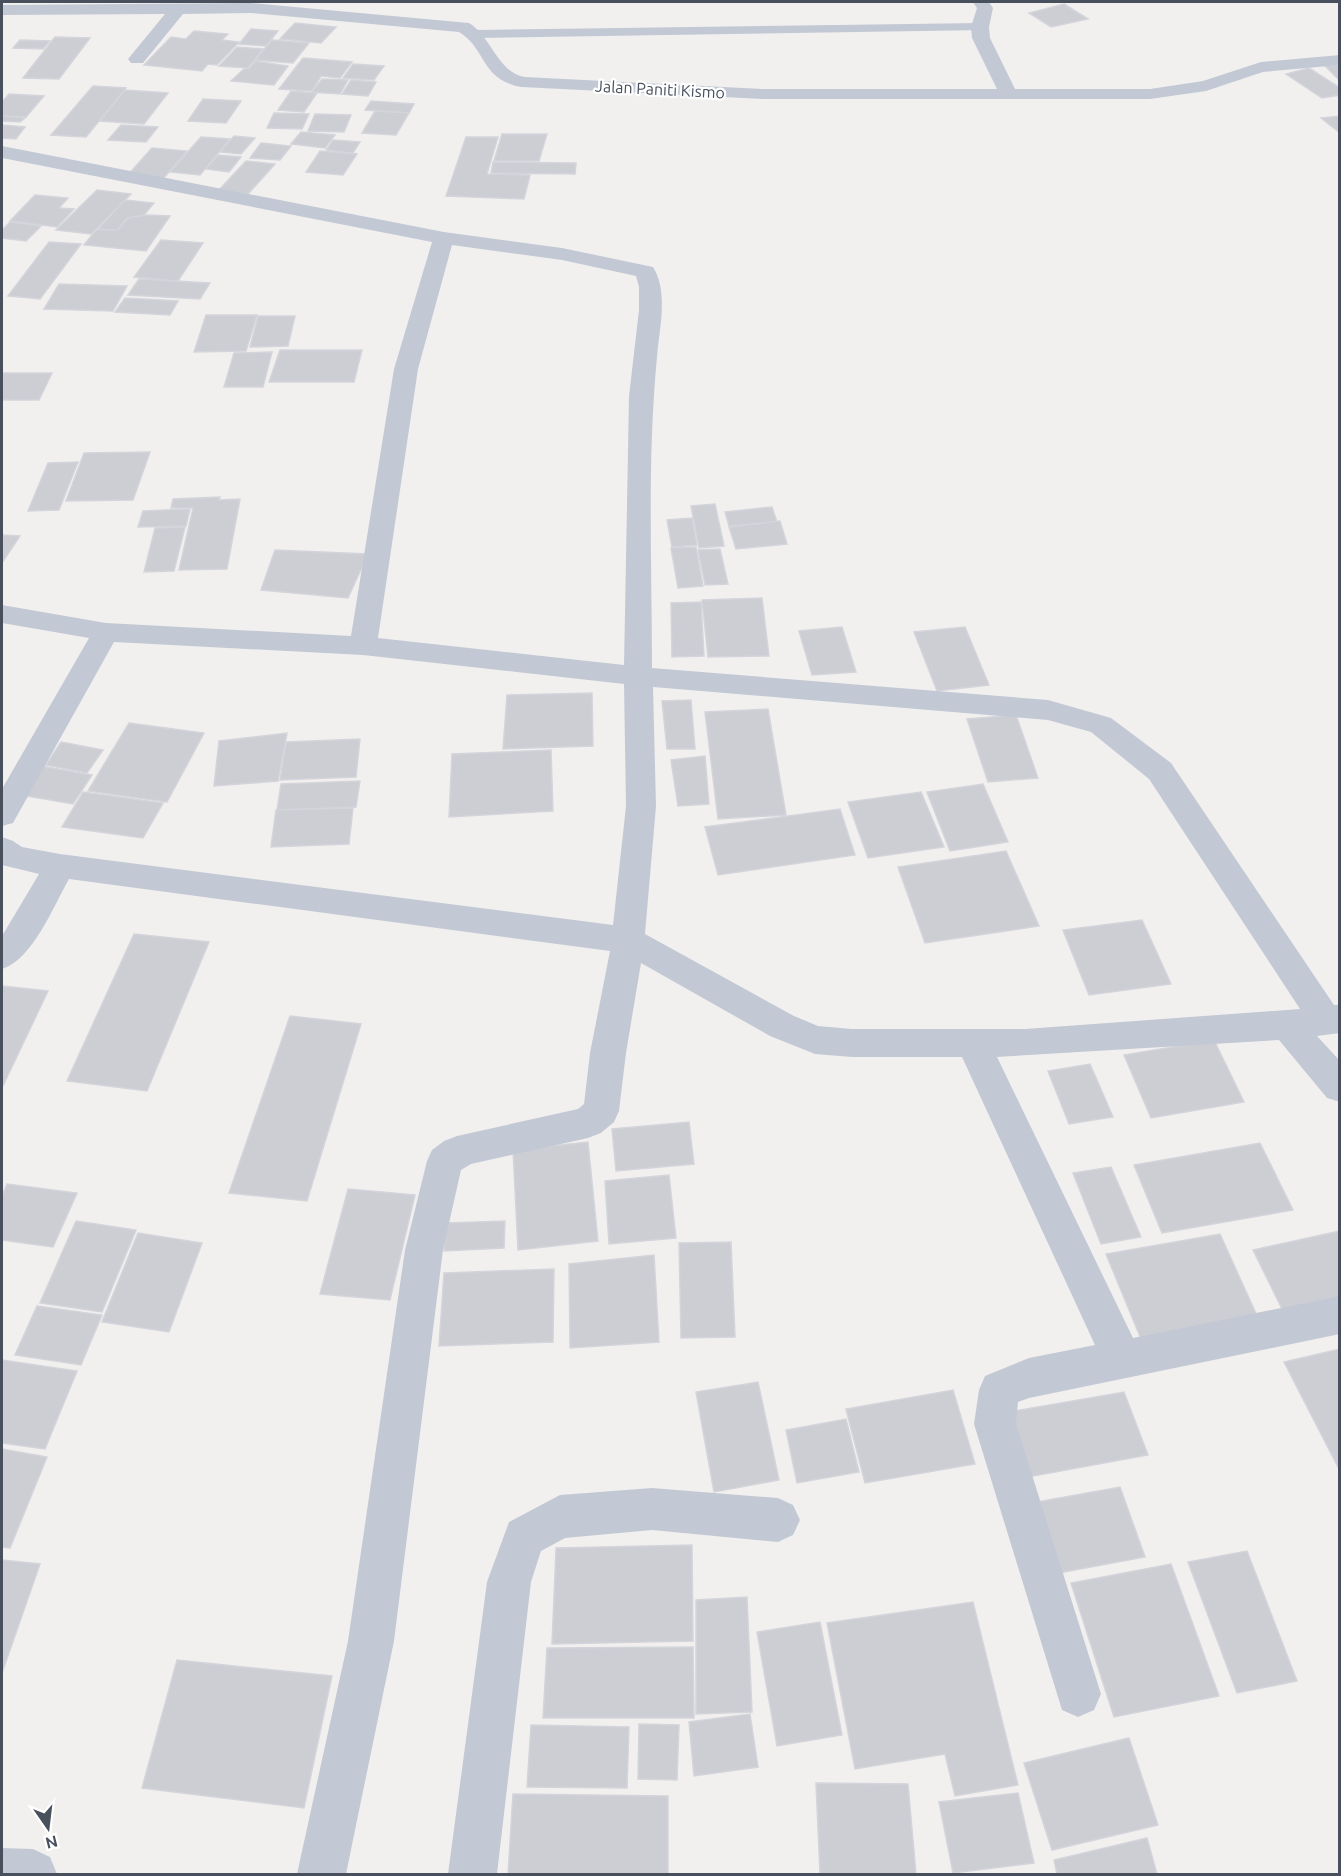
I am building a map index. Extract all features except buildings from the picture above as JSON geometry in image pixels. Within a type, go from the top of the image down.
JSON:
[{"type":"street","points":[[981,2],[985,8],[980,27],[981,38],[1010,94]]},
{"type":"street","points":[[2,10],[251,8],[463,27],[474,34]]},
{"type":"street","points":[[137,59],[178,9]]},
{"type":"street","name":"Jalan Paniti Kismo","points":[[474,34],[491,60],[508,78],[536,83],[763,94],[1150,94],[1206,86],[1261,68],[1340,60]]},
{"type":"street","points":[[2,152],[444,238],[562,254],[645,272],[650,287],[650,310],[641,396],[638,676],[641,806],[628,940],[608,1053],[601,1111],[588,1122],[471,1148],[457,1152],[445,1161],[424,1250],[371,1641],[321,1875]]},
{"type":"street","points":[[363,646],[406,369],[444,238]]},
{"type":"street","points":[[2,614],[106,632],[363,646],[638,676],[1048,710],[1101,725],[1160,771],[1333,1020],[1025,1042],[852,1043],[814,1040],[782,1026],[628,940],[60,867],[13,857],[2,849]]},
{"type":"street","points":[[2,815],[106,632]]},
{"type":"street","points":[[2,956],[15,944],[60,867]]},
{"type":"street","points":[[1287,1025],[1340,1087]]},
{"type":"street","points":[[972,1042],[1122,1359]]},
{"type":"street","points":[[1078,1694],[995,1424],[999,1390],[1029,1378],[1340,1316]]},
{"type":"street","points":[[472,1875],[509,1582],[524,1537],[560,1517],[652,1509],[778,1520]]},
{"type":"street","points":[[2,1873],[33,1875]]},
{"type":"lane","points":[[474,34],[980,27]]}]
